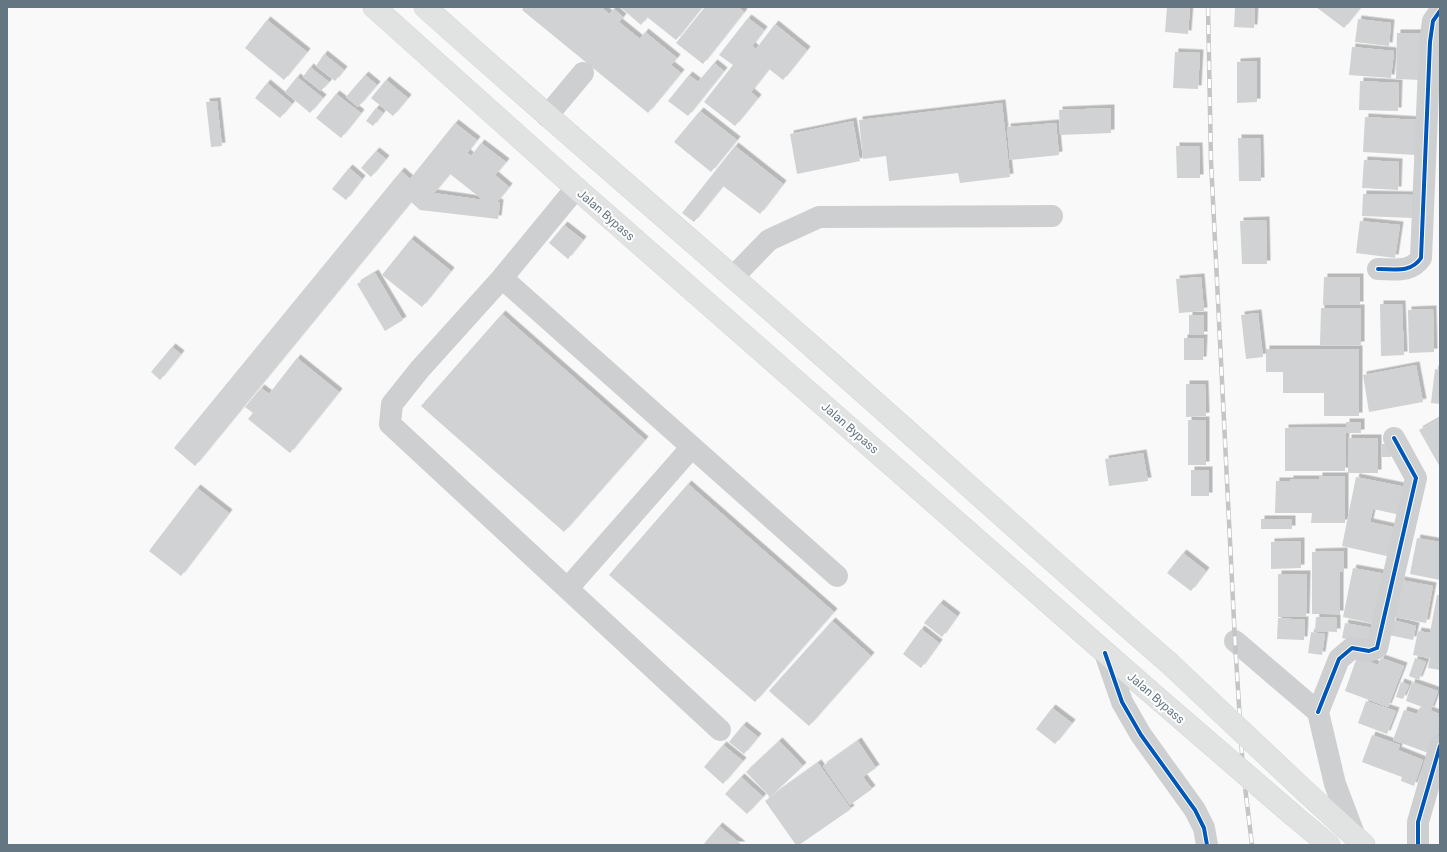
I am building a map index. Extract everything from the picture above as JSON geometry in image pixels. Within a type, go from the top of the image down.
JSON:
[{"type":"highway","name":"Jalan Bypass","points":[[374,7],[576,188],[1105,653],[1329,845]]},
{"type":"highway","points":[[425,7],[1168,662],[1306,793],[1360,841]]},
{"type":"street","points":[[1378,269],[1410,268],[1416,266],[1421,258],[1430,42],[1434,21],[1440,12]]},
{"type":"street","points":[[547,116],[583,73]]},
{"type":"street","points":[[576,188],[502,278],[420,369],[392,404],[390,424],[720,730]]},
{"type":"street","points":[[733,277],[769,240],[819,217],[1052,216]]},
{"type":"street","points":[[502,278],[691,448],[837,576]]},
{"type":"street","points":[[1360,841],[1335,784],[1318,712],[1339,659],[1352,648],[1369,651],[1377,648],[1416,478],[1394,438]]},
{"type":"street","points":[[568,588],[691,448]]},
{"type":"street","points":[[1236,641],[1318,712]]},
{"type":"street","points":[[1105,653],[1122,702],[1141,736],[1195,810],[1204,828],[1207,845]]},
{"type":"street","points":[[1418,845],[1418,822],[1440,746]]},
{"type":"building","points":[[524,7],[601,7],[609,14],[614,9],[623,17],[619,22],[640,39],[645,32],[677,58],[671,65],[681,73],[648,113],[522,10]]},
{"type":"building","points":[[620,7],[702,7],[676,40],[647,17],[641,25]]},
{"type":"building","points":[[705,7],[738,7],[744,12],[703,64],[676,43]]},
{"type":"building","points":[[1167,7],[1190,7],[1188,34],[1165,32]]},
{"type":"building","points":[[1235,7],[1255,7],[1254,28],[1234,27]]},
{"type":"building","points":[[1316,7],[1361,7],[1344,28]]},
{"type":"building","points":[[748,18],[764,30],[752,46],[756,49],[775,24],[807,50],[783,80],[769,69],[751,92],[758,98],[735,126],[704,102],[733,65],[719,55]]},
{"type":"building","points":[[1358,19],[1391,23],[1389,46],[1355,42]]},
{"type":"building","points":[[267,20],[307,52],[284,80],[245,48]]},
{"type":"building","points":[[1397,33],[1424,33],[1422,80],[1396,79]]},
{"type":"building","points":[[1352,47],[1394,51],[1391,78],[1349,75]]},
{"type":"building","points":[[1175,52],[1200,53],[1198,89],[1173,88]]},
{"type":"building","points":[[324,54],[344,70],[335,81],[316,66]]},
{"type":"building","points":[[1257,61],[1257,102],[1237,103],[1237,62]]},
{"type":"building","points":[[714,63],[724,71],[688,116],[668,101],[689,75],[698,82]]},
{"type":"building","points":[[310,67],[329,82],[321,91],[303,77]]},
{"type":"building","points":[[365,75],[377,85],[358,107],[346,97]]},
{"type":"building","points":[[297,77],[323,98],[310,113],[285,92]]},
{"type":"building","points":[[386,80],[408,98],[393,116],[371,98]]},
{"type":"building","points":[[1360,81],[1399,83],[1398,111],[1359,110]]},
{"type":"building","points":[[267,83],[292,104],[280,118],[255,98]]},
{"type":"building","points":[[336,94],[361,113],[341,138],[316,118]]},
{"type":"building","points":[[217,101],[222,146],[211,147],[206,102]]},
{"type":"building","points":[[1002,103],[1010,177],[960,183],[958,173],[889,181],[886,156],[863,159],[859,120]]},
{"type":"building","points":[[376,108],[383,113],[373,126],[366,121]]},
{"type":"building","points":[[1111,108],[1111,133],[1060,135],[1059,110]]},
{"type":"building","points":[[700,111],[737,140],[711,172],[674,142]]},
{"type":"building","points":[[1365,117],[1418,120],[1416,155],[1363,152]]},
{"type":"building","points":[[853,121],[860,161],[797,174],[790,134]]},
{"type":"building","points":[[455,123],[477,140],[467,153],[471,156],[481,143],[506,162],[495,175],[509,187],[497,202],[500,203],[498,219],[420,210],[411,202],[195,466],[174,448],[401,171],[410,179]],"holes":[[[450,174],[483,200],[434,193]]]},
{"type":"building","points":[[1056,123],[1059,155],[1010,160],[1007,127]]},
{"type":"building","points":[[1238,138],[1260,138],[1261,181],[1239,181]]},
{"type":"building","points":[[735,146],[783,184],[760,214],[723,186],[694,222],[682,213]]},
{"type":"building","points":[[1176,146],[1199,146],[1200,178],[1177,178]]},
{"type":"building","points":[[376,151],[386,159],[371,177],[361,168]]},
{"type":"building","points":[[1364,160],[1399,162],[1398,190],[1362,188]]},
{"type":"building","points":[[349,168],[362,179],[346,200],[332,189]]},
{"type":"building","points":[[1363,194],[1414,195],[1413,218],[1362,216]]},
{"type":"building","points":[[1266,220],[1267,264],[1242,264],[1240,221]]},
{"type":"building","points":[[1360,221],[1400,225],[1395,258],[1356,253]]},
{"type":"building","points":[[564,225],[583,240],[568,259],[549,243]]},
{"type":"building","points":[[411,239],[451,271],[422,307],[382,275]]},
{"type":"building","points":[[375,273],[403,320],[385,331],[357,284]]},
{"type":"building","points":[[1201,277],[1204,311],[1179,313],[1176,279]]},
{"type":"building","points":[[1324,277],[1360,277],[1360,305],[1323,305]]},
{"type":"building","points":[[1380,304],[1402,304],[1404,355],[1381,356]]},
{"type":"building","points":[[1321,308],[1361,308],[1361,345],[1320,345]]},
{"type":"building","points":[[1433,309],[1434,352],[1409,353],[1408,310]]},
{"type":"building","points":[[1258,313],[1263,357],[1246,359],[1241,315]]},
{"type":"building","points":[[502,314],[645,440],[564,532],[421,406]]},
{"type":"building","points":[[1189,315],[1204,315],[1204,335],[1189,335]]},
{"type":"building","points":[[1184,338],[1204,338],[1203,360],[1184,360]]},
{"type":"building","points":[[172,347],[181,354],[160,380],[151,372]]},
{"type":"building","points":[[1266,349],[1359,349],[1359,416],[1324,416],[1324,393],[1283,393],[1283,372],[1266,372]]},
{"type":"building","points":[[297,358],[339,392],[290,453],[248,419],[253,413],[245,407],[261,388],[269,394]]},
{"type":"building","points":[[1416,365],[1423,402],[1369,412],[1363,375]]},
{"type":"building","points":[[1435,369],[1440,370],[1440,404],[1431,403]]},
{"type":"building","points":[[1186,384],[1205,384],[1206,416],[1186,417]]},
{"type":"building","points":[[1440,418],[1440,467],[1419,430]]},
{"type":"building","points":[[1188,420],[1206,420],[1206,465],[1188,465]]},
{"type":"building","points":[[1346,422],[1361,422],[1361,433],[1346,433]]},
{"type":"building","points":[[1346,427],[1345,471],[1285,471],[1285,428]]},
{"type":"building","points":[[1348,438],[1378,438],[1378,473],[1348,473]]},
{"type":"building","points":[[1382,444],[1391,444],[1391,457],[1382,457]]},
{"type":"building","points":[[1143,453],[1148,481],[1109,486],[1105,459]]},
{"type":"building","points":[[1191,470],[1209,470],[1209,496],[1191,496]]},
{"type":"building","points":[[1319,476],[1345,476],[1345,523],[1311,523],[1312,513],[1275,513],[1276,481],[1290,481],[1290,479],[1319,479]]},
{"type":"building","points":[[1356,477],[1411,488],[1405,516],[1373,509],[1370,522],[1397,528],[1391,557],[1342,546]]},
{"type":"building","points":[[688,484],[834,612],[755,702],[609,575]]},
{"type":"building","points":[[197,488],[229,513],[181,576],[149,551]]},
{"type":"building","points":[[1261,519],[1292,519],[1292,529],[1261,529]]},
{"type":"building","points":[[1417,538],[1440,542],[1440,580],[1410,574]]},
{"type":"building","points":[[1301,541],[1301,568],[1271,569],[1271,542]]},
{"type":"building","points":[[1344,551],[1344,572],[1340,572],[1340,614],[1312,614],[1312,552]]},
{"type":"building","points":[[1183,553],[1206,571],[1191,591],[1167,573]]},
{"type":"building","points":[[1353,568],[1386,574],[1375,624],[1343,617]]},
{"type":"building","points":[[1278,574],[1307,574],[1306,617],[1278,617]]},
{"type":"building","points":[[1401,580],[1433,586],[1426,623],[1394,617]]},
{"type":"building","points":[[1437,595],[1440,595],[1440,670],[1428,668],[1430,658],[1413,655],[1418,631],[1430,633]]},
{"type":"building","points":[[940,603],[957,616],[942,637],[924,623]]},
{"type":"building","points":[[1316,617],[1337,618],[1337,632],[1315,631]]},
{"type":"building","points":[[1278,618],[1305,620],[1304,640],[1277,639]]},
{"type":"building","points":[[1393,620],[1416,626],[1413,640],[1389,635]]},
{"type":"building","points":[[832,621],[871,656],[809,726],[769,691]]},
{"type":"building","points":[[1345,623],[1373,628],[1370,643],[1342,638]]},
{"type":"building","points":[[921,629],[939,643],[921,668],[903,654]]},
{"type":"building","points":[[1311,632],[1325,634],[1322,655],[1308,653]]},
{"type":"building","points":[[1357,657],[1378,665],[1381,658],[1404,666],[1388,707],[1345,691]]},
{"type":"building","points":[[1415,658],[1426,662],[1419,680],[1409,676]]},
{"type":"building","points":[[1401,682],[1409,685],[1403,699],[1396,697]]},
{"type":"building","points":[[1412,682],[1438,691],[1431,710],[1406,701]]},
{"type":"building","points":[[1366,701],[1396,711],[1387,734],[1358,723]]},
{"type":"building","points":[[1420,707],[1440,714],[1440,728],[1431,754],[1393,740],[1404,710],[1417,714]]},
{"type":"building","points":[[1052,708],[1072,723],[1055,744],[1036,729]]},
{"type":"building","points":[[743,725],[758,737],[744,754],[729,742]]},
{"type":"building","points":[[1372,735],[1400,745],[1398,750],[1423,760],[1414,786],[1401,781],[1402,777],[1362,762]]},
{"type":"building","points":[[779,741],[803,766],[770,797],[746,772]]},
{"type":"building","points":[[858,741],[876,768],[863,777],[872,789],[850,805],[823,766]]},
{"type":"building","points":[[723,745],[743,761],[723,784],[704,767]]},
{"type":"building","points":[[818,763],[851,809],[799,845],[796,845],[765,801]]},
{"type":"building","points":[[741,777],[763,797],[747,814],[725,794]]},
{"type":"building","points":[[719,826],[742,845],[703,845]]},
{"type":"railway","points":[[1208,7],[1211,161],[1235,641],[1243,770],[1252,845]]},
{"type":"cycle path","points":[[1378,269],[1407,268],[1417,263],[1421,258],[1430,42],[1433,21],[1440,11]]},
{"type":"cycle path","points":[[1318,712],[1339,659],[1352,648],[1369,651],[1377,648],[1416,478],[1394,438]]},
{"type":"cycle path","points":[[1105,653],[1122,702],[1141,735],[1195,810],[1204,828],[1207,845]]},
{"type":"cycle path","points":[[1418,845],[1418,822],[1440,746]]}]
